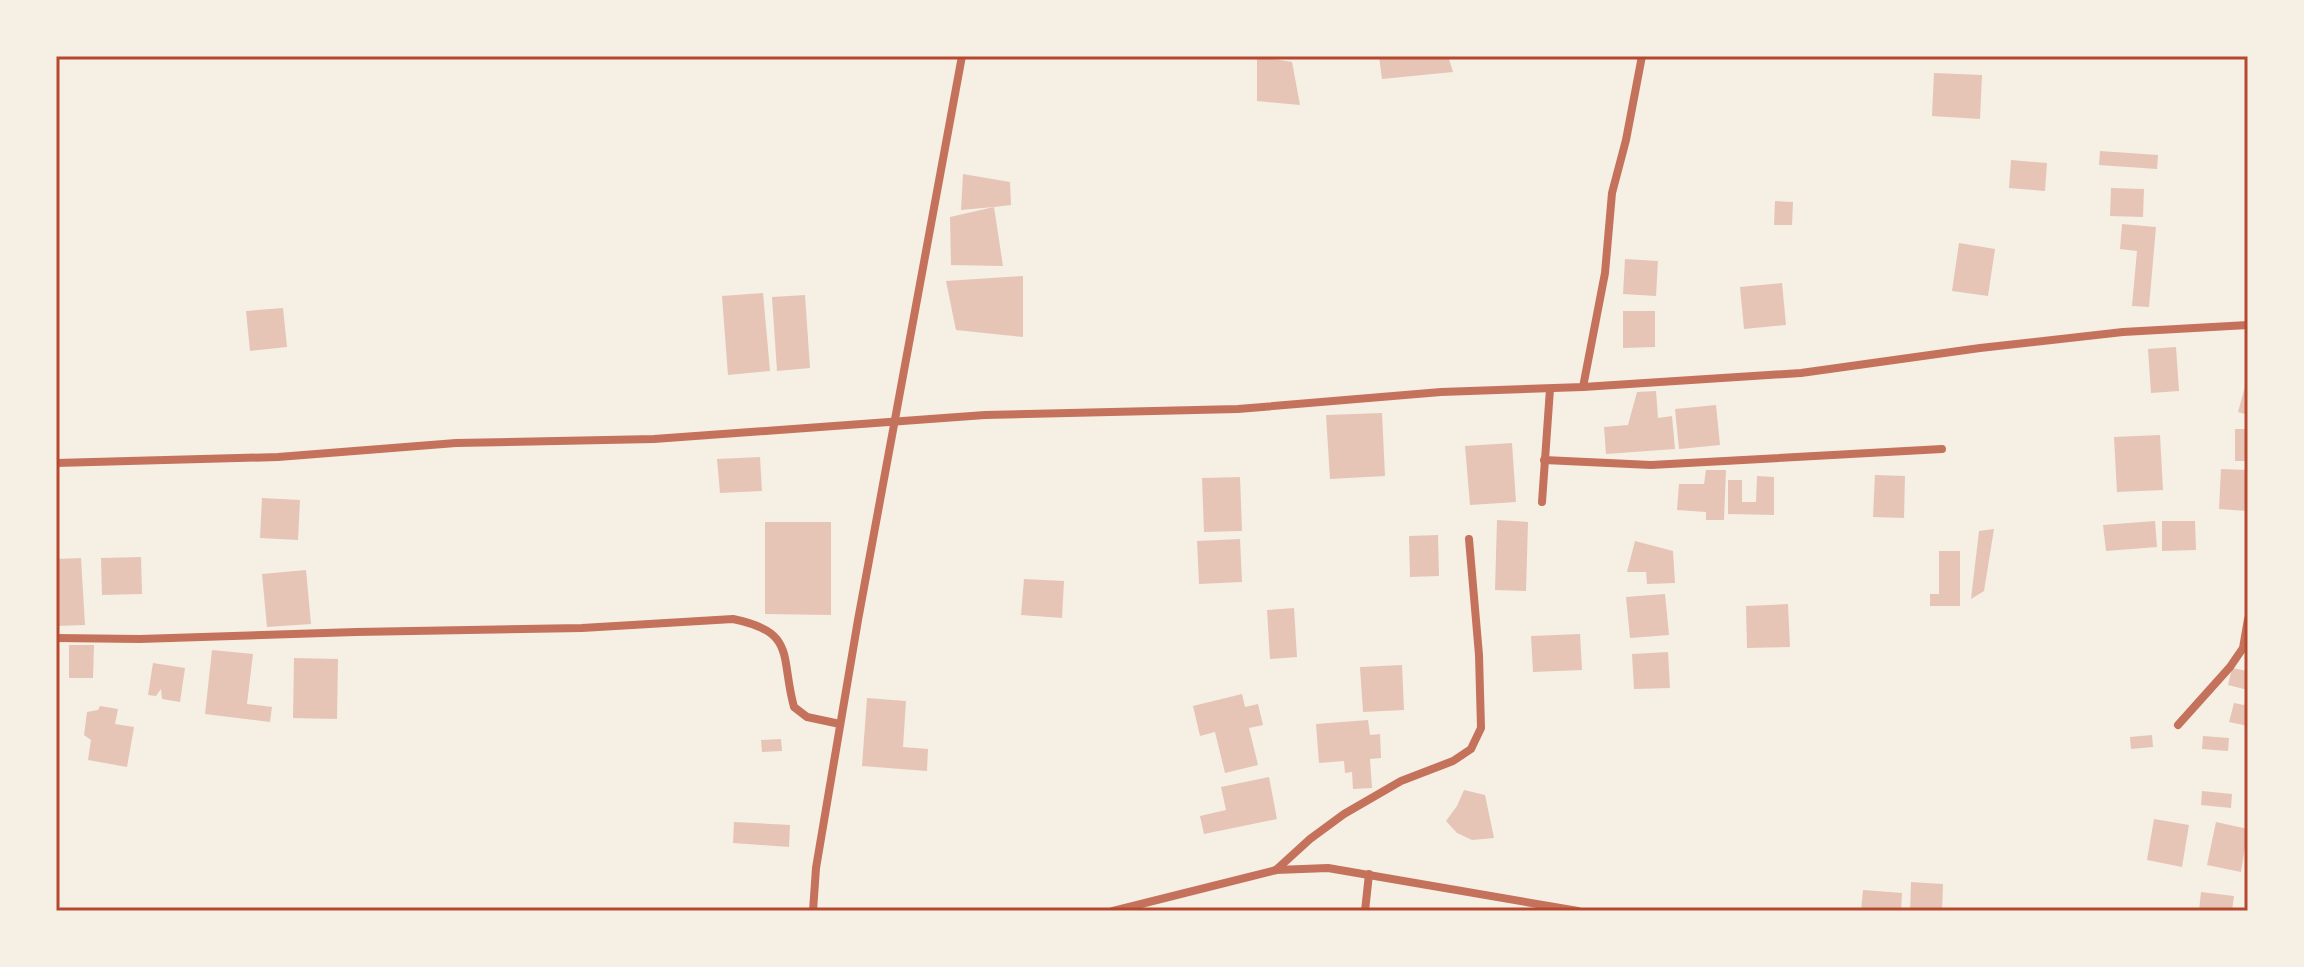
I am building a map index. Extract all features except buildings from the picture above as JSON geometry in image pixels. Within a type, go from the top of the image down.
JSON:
[{"type":"street","points":[[813,911],[816,868],[840,724],[962,56]]},
{"type":"street","points":[[1583,387],[1605,273],[1612,193],[1642,56]]},
{"type":"street","points":[[56,463],[278,457],[456,443],[654,439],[985,415],[1238,409],[1441,392],[1550,389],[1801,373],[2123,332],[2248,325]]},
{"type":"street","points":[[1542,502],[1550,389]]},
{"type":"street","points":[[1544,460],[1651,465],[1942,449]]},
{"type":"street","points":[[1276,870],[1344,814],[1401,781],[1453,761],[1471,749],[1481,728],[1479,655],[1469,539]]},
{"type":"street","points":[[56,638],[140,639],[582,628],[733,619],[769,630],[779,642],[785,654],[794,707],[807,717],[840,724]]},
{"type":"street","points":[[2178,725],[2243,648],[2248,619]]},
{"type":"street","points":[[1113,911],[1276,870],[1328,868],[1578,911]]},
{"type":"street","points":[[1365,911],[1369,874]]}]
